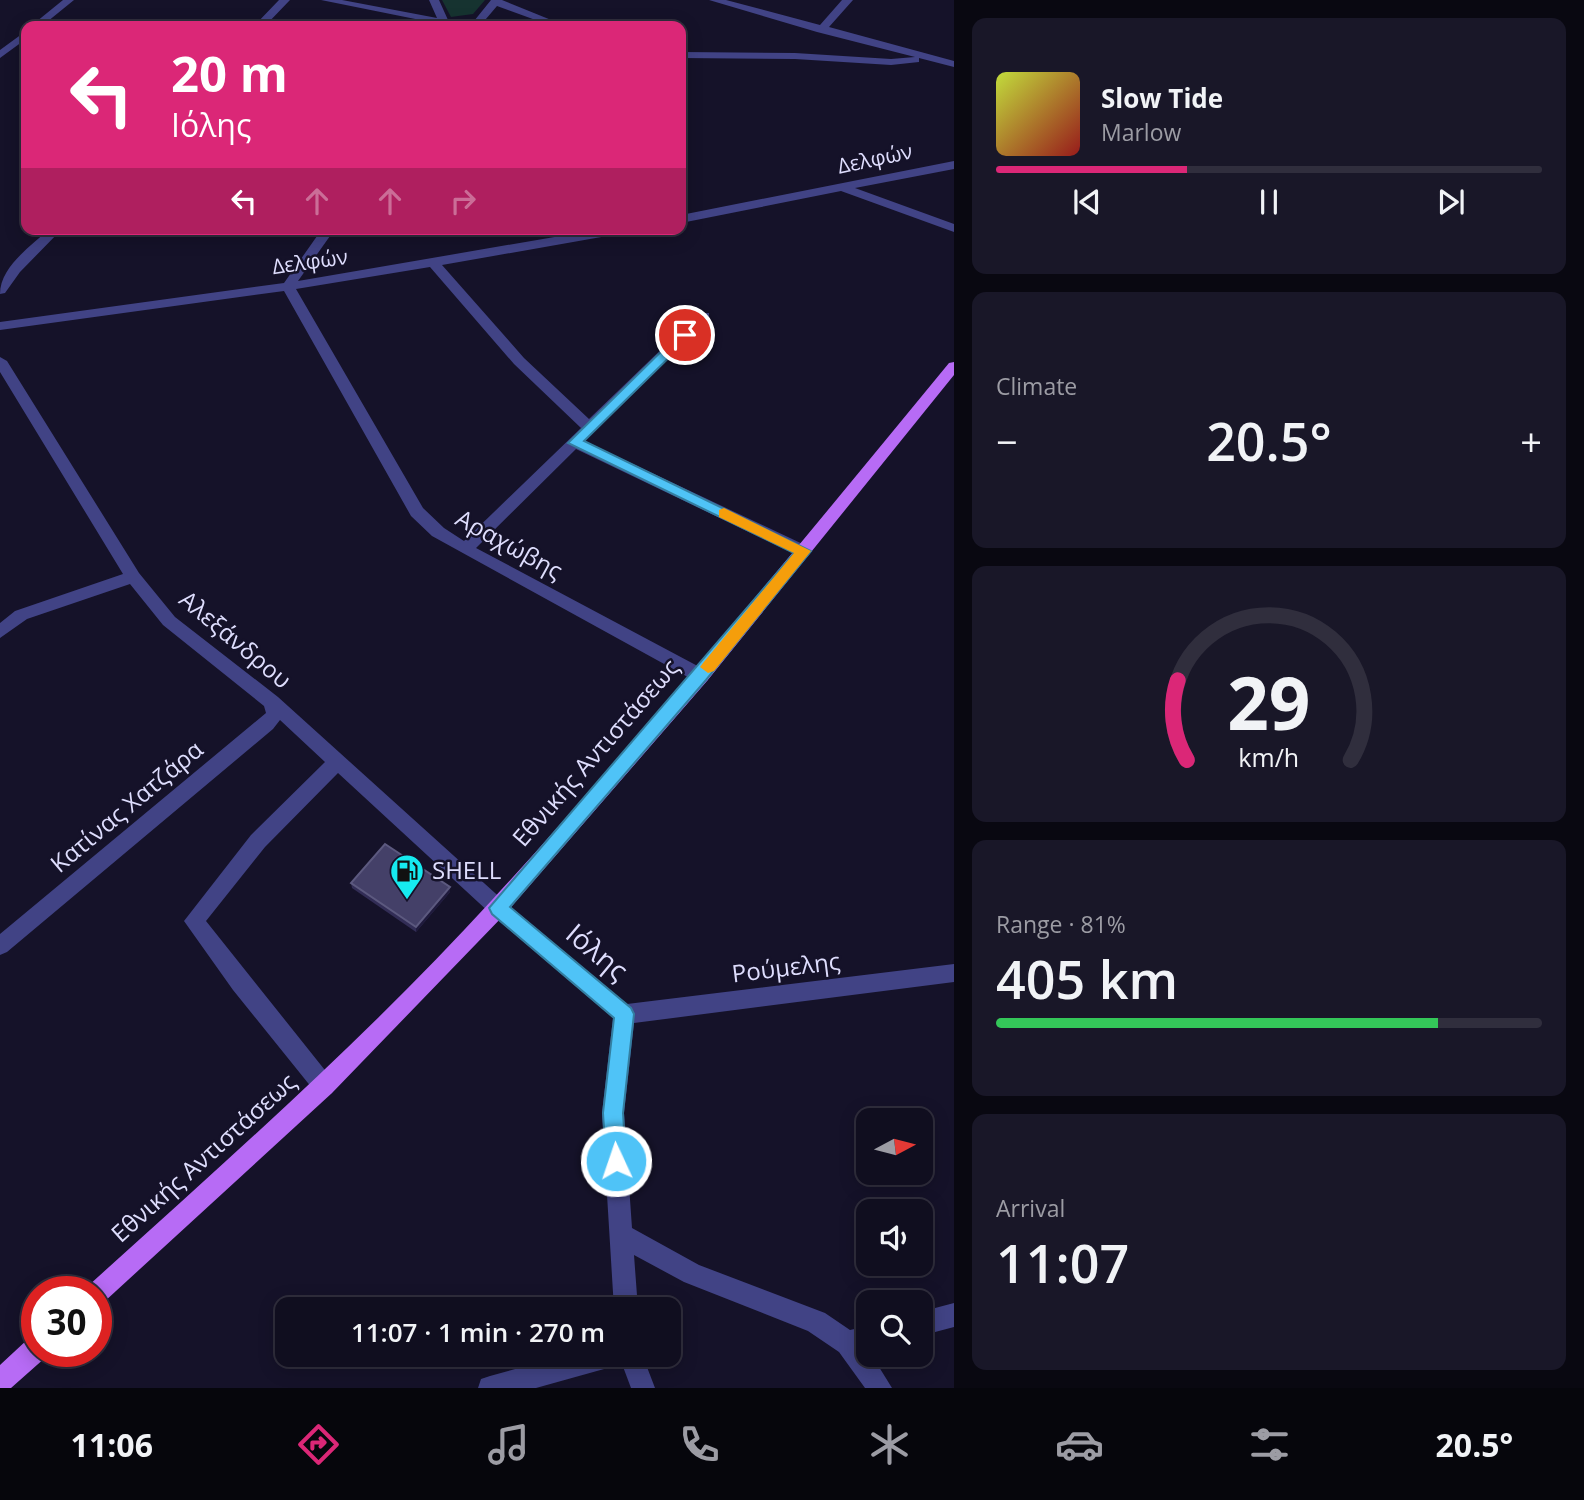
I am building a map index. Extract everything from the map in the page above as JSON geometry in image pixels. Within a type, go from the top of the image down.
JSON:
[{"type":"main road","name":"Εθνικής Αντιστάσεως","points":[[112,1279],[324,1086],[498,908],[701,676],[954,366]]},
{"type":"main road","points":[[3,1383],[21,1364]]},
{"type":"street","points":[[42,21],[69,0]]},
{"type":"street","points":[[264,21],[285,0]]},
{"type":"street","points":[[326,0],[439,21]]},
{"type":"street","points":[[433,0],[444,21]]},
{"type":"street","points":[[825,26],[848,0]]},
{"type":"street","points":[[479,21],[496,1],[548,21]]},
{"type":"street","points":[[720,1],[954,55]]},
{"type":"street","points":[[825,26],[954,65]]},
{"type":"street","points":[[0,55],[21,38]]},
{"type":"street","points":[[686,55],[795,56],[891,62],[926,58]]},
{"type":"street","points":[[915,172],[927,161],[954,155]]},
{"type":"street","name":"Δελφών","points":[[686,218],[954,165]]},
{"type":"street","points":[[842,188],[954,228]]},
{"type":"street","points":[[0,290],[15,269],[49,235]]},
{"type":"street","points":[[288,286],[325,235]]},
{"type":"street","name":"Δελφών","points":[[0,326],[288,286],[590,235]]},
{"type":"street","points":[[434,263],[519,361],[590,428]]},
{"type":"street","name":"Αραχώβης","points":[[288,286],[417,513],[438,532],[465,549],[701,676]]},
{"type":"street","points":[[465,549],[704,316]]},
{"type":"street","name":"Αλεξάνδρου","points":[[0,360],[133,577],[175,627],[272,702],[498,908]]},
{"type":"street","points":[[575,443],[803,551]]},
{"type":"street","points":[[0,616],[21,615],[133,577]]},
{"type":"street","points":[[0,632],[21,615]]},
{"type":"street","name":"Κατίνας Χατζάρα","points":[[0,946],[267,724],[275,714],[272,702]]},
{"type":"street","points":[[324,1086],[240,983],[194,921],[258,841],[338,761]]},
{"type":"street","name":"Ιόλης","points":[[498,908],[624,1014],[613,1113],[625,1297]]},
{"type":"street","name":"Ρούμελης","points":[[624,1014],[954,973]]},
{"type":"street","points":[[620,1234],[692,1274],[856,1339]]},
{"type":"street","points":[[933,1321],[954,1315]]},
{"type":"street","points":[[490,1388],[567,1367]]},
{"type":"street","points":[[635,1367],[643,1388]]},
{"type":"street","points":[[870,1367],[880,1388]]},
{"type":"green space","points":[[442,0],[485,0],[473,14],[451,17]]},
{"type":"building","points":[[385,844],[450,887],[416,927],[351,883]]},
{"type":"slow traffic","points":[[708,667],[803,551],[724,513]]},
{"type":"place","name":"SHELL","points":[[407,901]]},
{"type":"route","points":[[616,1161],[613,1113],[624,1014],[498,908],[701,676],[803,551],[575,443],[685,335]]}]
